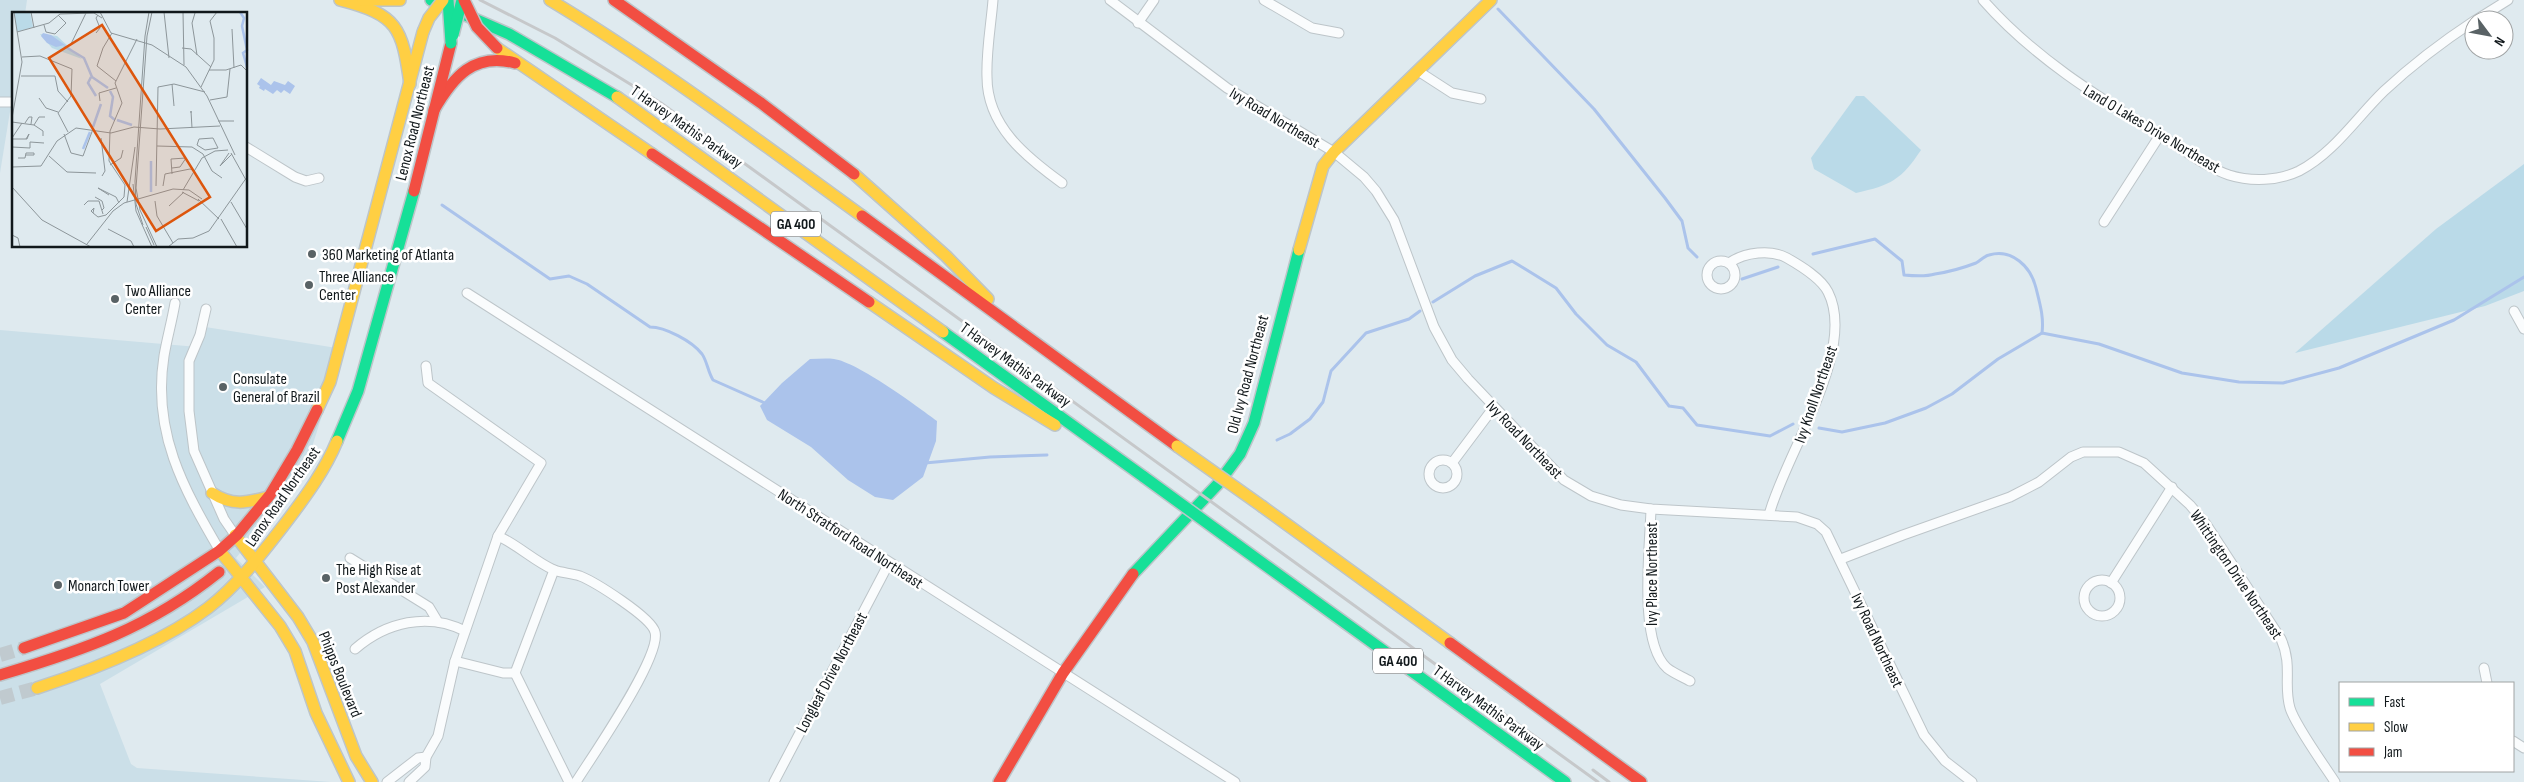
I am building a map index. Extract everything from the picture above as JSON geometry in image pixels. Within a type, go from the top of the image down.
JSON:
[{"type":"main road","points":[[340,0],[379,11],[396,27],[405,53],[410,84]]},
{"type":"main road","points":[[359,0],[400,0]]},
{"type":"main road","name":"Lenox Road Northeast","points":[[24,648],[86,628],[125,612],[220,550],[268,497],[316,416],[330,382],[431,0]]},
{"type":"main road","name":"T Harvey Mathis Parkway","points":[[431,0],[509,34],[617,96],[1565,782]]},
{"type":"main road","points":[[423,32],[443,0]]},
{"type":"main road","points":[[448,0],[451,43]]},
{"type":"main road","points":[[463,0],[477,27],[497,48],[524,67],[994,388],[1144,477]]},
{"type":"main road","name":"Lenox Road Northeast","points":[[37,688],[93,670],[141,648],[208,608],[256,562],[307,495],[334,451],[348,420],[381,310],[463,0]]},
{"type":"main road","name":"T Harvey Mathis Parkway","points":[[550,0],[608,35],[676,82],[1641,782]]},
{"type":"main road","points":[[614,0],[817,145],[930,242],[971,281],[1015,329]]},
{"type":"main road","name":"Old Ivy Road Northeast","points":[[999,782],[1063,673],[1134,573],[1217,485],[1240,454],[1254,423],[1282,304],[1317,180],[1323,166],[1334,152],[1487,2]]},
{"type":"main road","points":[[434,110],[451,83],[474,64],[498,59],[524,67]]},
{"type":"main road","points":[[212,493],[224,501],[240,505],[268,497]]},
{"type":"main road","name":"Phipps Boulevard","points":[[235,535],[298,617],[313,642],[356,756],[372,782]]},
{"type":"main road","points":[[219,572],[220,550]]},
{"type":"main road","points":[[220,550],[240,578],[280,626],[295,651],[316,713],[349,782]]},
{"type":"main road","points":[[219,572],[240,578]]},
{"type":"main road","points":[[0,675],[121,635],[180,601],[219,572]]},
{"type":"street","points":[[993,0],[987,76],[992,104],[1008,136],[1021,151],[1062,183]]},
{"type":"street","name":"Ivy Road Northeast","points":[[1110,0],[1138,23],[1227,88],[1334,152],[1364,177],[1386,206],[1442,343],[1464,374],[1551,469],[1576,488],[1604,501],[1651,510],[1797,517],[1817,524],[1831,539],[1924,735],[1945,761],[1972,782]]},
{"type":"street","points":[[1138,23],[1154,0]]},
{"type":"street","points":[[1264,0],[1312,28],[1339,33]]},
{"type":"street","name":"Land O Lakes Drive Northeast","points":[[1983,0],[2019,37],[2063,73],[2216,169],[2229,175],[2261,180],[2280,178],[2315,162],[2338,141],[2384,91],[2423,57],[2464,29]]},
{"type":"street","name":"Land O Lakes Drive Northeast","points":[[2492,10],[2508,0]]},
{"type":"street","points":[[1418,71],[1452,92],[1481,99]]},
{"type":"street","points":[[2104,222],[2160,134]]},
{"type":"street","points":[[248,148],[295,177],[306,181],[319,178]]},
{"type":"street","name":"Ivy Knoll Northeast","points":[[1730,263],[1744,256],[1767,252],[1780,254],[1804,268],[1828,290],[1836,324],[1834,348],[1813,409],[1774,494],[1769,516]]},
{"type":"street","name":"North Stratford Road Northeast","points":[[467,293],[1235,782]]},
{"type":"street","points":[[175,304],[164,357],[163,409],[171,456],[189,497],[220,550]]},
{"type":"street","points":[[206,309],[200,335],[189,362],[189,411],[194,450],[224,519],[235,535]]},
{"type":"street","points":[[2514,311],[2524,329]]},
{"type":"street","points":[[409,782],[425,767],[426,757],[438,736],[455,661],[498,536],[541,463],[428,383],[426,366]]},
{"type":"street","points":[[1452,463],[1494,407]]},
{"type":"street","name":"Whittington Drive Northeast","points":[[1841,559],[1903,534],[2010,497],[2039,482],[2071,457],[2083,452],[2109,450],[2128,455],[2144,463],[2172,487],[2206,524],[2282,639],[2288,661],[2287,695],[2290,711],[2335,782]]},
{"type":"street","points":[[2111,583],[2172,487]]},
{"type":"street","name":"Ivy Place Northeast","points":[[1651,510],[1648,622],[1656,650],[1666,668],[1690,681]]},
{"type":"street","points":[[498,536],[514,543],[554,570],[580,576],[647,618],[655,632],[655,642],[632,693],[576,782]]},
{"type":"street","points":[[350,558],[429,607],[438,622]]},
{"type":"street","name":"Longleaf Drive Northeast","points":[[774,782],[889,563]]},
{"type":"street","points":[[554,570],[515,673],[569,782]]},
{"type":"street","points":[[2102,579],[2111,583],[2122,597],[2111,615],[2099,617],[2088,609],[2084,593],[2090,583],[2102,579]]},
{"type":"street","points":[[355,649],[384,629],[400,623],[421,620],[438,622],[451,624],[465,631]]},
{"type":"street","points":[[455,661],[503,673],[515,673]]},
{"type":"street","points":[[2484,668],[2487,682]]},
{"type":"street","points":[[387,782],[418,758],[426,757]]},
{"type":"shaded area","points":[[0,0],[27,0],[25,12],[12,12],[12,99],[0,173]]},
{"type":"shaded area","points":[[1856,96],[1864,96],[1921,150],[1901,175],[1894,180],[1887,184],[1856,193],[1814,169],[1811,158]]},
{"type":"shaded area","points":[[2524,164],[2524,291],[2485,306],[2295,353],[2436,229]]},
{"type":"shaded area","points":[[199,326],[343,349],[312,447],[294,487],[236,558],[265,587],[100,684],[131,764],[137,768],[331,782],[0,782],[0,330],[198,347]]},
{"type":"water","points":[[261,78],[271,85],[274,81],[285,85],[288,81],[295,86],[290,94],[284,90],[281,93],[277,90],[273,94],[259,88],[260,86],[257,84]]},
{"type":"water","points":[[810,359],[834,359],[857,368],[916,405],[937,421],[936,441],[923,477],[893,500],[875,497],[848,480],[811,447],[767,420],[760,406],[782,383]]},
{"type":"waterway","points":[[1498,9],[1594,109],[1682,221],[1688,248],[1697,257]]},
{"type":"waterway","points":[[442,205],[550,279],[569,276],[587,284],[650,327],[663,329],[692,344],[702,354],[713,380],[767,404]]},
{"type":"waterway","points":[[1813,254],[1875,239],[1902,261],[1904,275],[1920,276],[1961,268],[1976,263],[1985,256],[2005,254],[2019,261],[2030,273],[2041,310],[2042,333]]},
{"type":"waterway","points":[[1433,302],[1475,276],[1512,261],[1556,288],[1576,314],[1607,345],[1636,362],[1669,406],[1683,408],[1697,425],[1770,436],[1793,424]]},
{"type":"waterway","points":[[1742,279],[1778,267]]},
{"type":"waterway","points":[[1819,428],[1842,432],[1885,423],[1926,408],[1952,394],[1998,359],[2042,333],[2099,344],[2182,373],[2239,382],[2283,383],[2339,368],[2454,320],[2524,277]]},
{"type":"waterway","points":[[1277,440],[1290,434],[1310,419],[1323,402],[1331,371],[1366,333],[1409,319],[1420,311]]},
{"type":"waterway","points":[[925,463],[990,457],[1047,455]]},
{"type":"tunnel","points":[[0,655],[24,648]]},
{"type":"tunnel","points":[[0,698],[37,688]]},
{"type":"railway","points":[[480,0],[555,38],[661,103],[1598,782]]},
{"type":"railway","points":[[1593,770],[1609,782]]},
{"type":"traffic: fast","points":[[431,0],[509,34],[617,97]]},
{"type":"traffic: fast","points":[[448,0],[451,43]]},
{"type":"traffic: fast","points":[[453,35],[462,0]]},
{"type":"traffic: fast","points":[[337,441],[358,391],[414,191]]},
{"type":"traffic: fast","points":[[1133,574],[1217,485],[1240,454],[1254,423],[1299,250]]},
{"type":"traffic: fast","points":[[943,332],[1144,477]]},
{"type":"traffic: fast","points":[[1144,477],[1232,541]]},
{"type":"traffic: fast","points":[[1232,541],[1565,782]]},
{"type":"traffic: slow","points":[[340,0],[374,11],[386,18],[394,26],[400,36],[404,49],[410,84]]},
{"type":"traffic: slow","points":[[363,0],[400,0]]},
{"type":"traffic: slow","points":[[423,32],[429,18],[443,0]]},
{"type":"traffic: slow","points":[[550,0],[669,77],[862,216]]},
{"type":"traffic: slow","points":[[1299,250],[1323,166],[1334,152],[1491,0]]},
{"type":"traffic: slow","points":[[317,410],[330,382],[423,32]]},
{"type":"traffic: slow","points":[[497,48],[652,154]]},
{"type":"traffic: slow","points":[[617,97],[943,332]]},
{"type":"traffic: slow","points":[[854,174],[946,256],[988,299]]},
{"type":"traffic: slow","points":[[869,302],[994,388],[1055,425]]},
{"type":"traffic: slow","points":[[37,688],[103,664],[148,644],[190,621],[219,599],[260,556],[287,521],[321,472],[337,441]]},
{"type":"traffic: slow","points":[[1177,446],[1263,507]]},
{"type":"traffic: slow","points":[[212,493],[233,502],[253,501],[268,497]]},
{"type":"traffic: slow","points":[[1263,507],[1450,643]]},
{"type":"traffic: slow","points":[[235,535],[298,617],[313,642],[356,756],[372,782]]},
{"type":"traffic: slow","points":[[220,551],[280,626],[295,651],[316,713],[349,782]]},
{"type":"traffic: jam","points":[[464,0],[477,27],[497,48]]},
{"type":"traffic: jam","points":[[614,0],[761,103],[854,174]]},
{"type":"traffic: jam","points":[[414,191],[451,43]]},
{"type":"traffic: jam","points":[[434,110],[457,78],[476,64],[488,61],[515,63]]},
{"type":"traffic: jam","points":[[652,154],[869,302]]},
{"type":"traffic: jam","points":[[862,216],[1177,446]]},
{"type":"traffic: jam","points":[[24,648],[124,613],[219,551],[237,535],[270,495],[297,450],[317,410]]},
{"type":"traffic: jam","points":[[0,675],[88,646],[141,623],[167,608],[219,572]]},
{"type":"traffic: jam","points":[[999,782],[1063,673],[1133,574]]},
{"type":"traffic: jam","points":[[1450,643],[1641,782]]},
{"type":"place","name":"360 Marketing of Atlanta","points":[[312,254]]},
{"type":"place","name":"Three Alliance Center","points":[[309,285]]},
{"type":"place","name":"Two Alliance Center","points":[[115,299]]},
{"type":"place","name":"Consulate General of Brazil","points":[[223,387]]},
{"type":"place","name":"The High Rise at Post Alexander","points":[[326,578]]},
{"type":"place","name":"Monarch Tower","points":[[58,585]]}]
